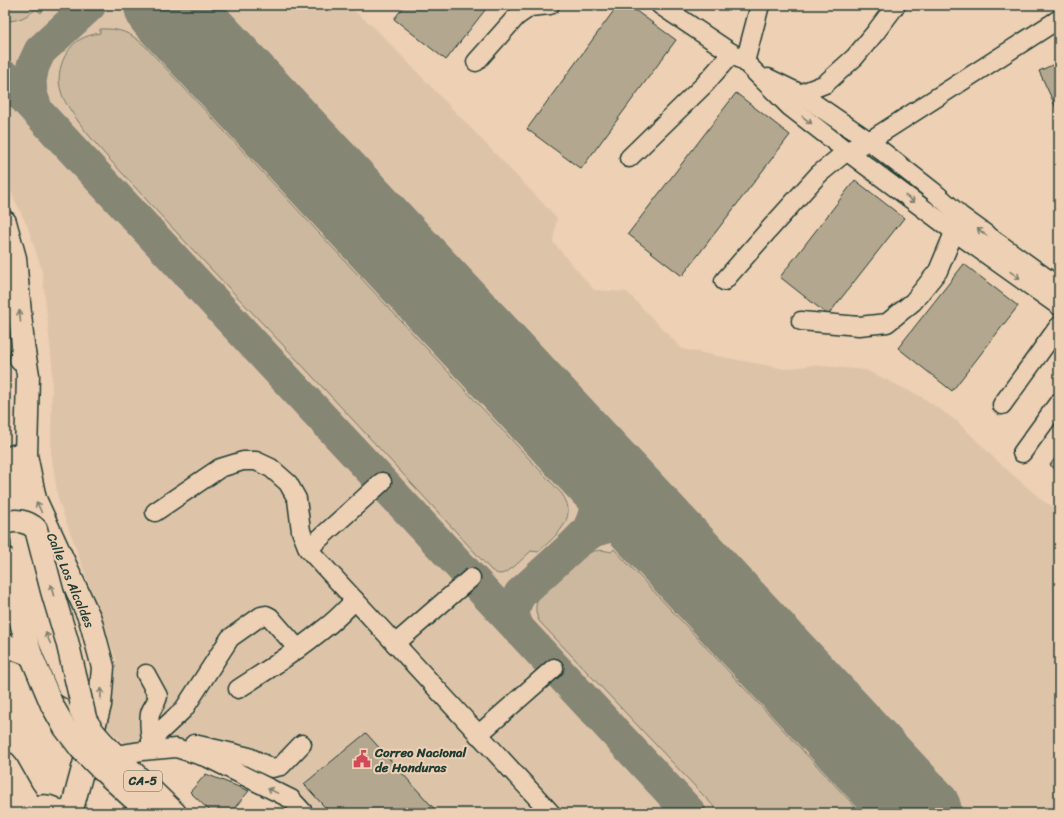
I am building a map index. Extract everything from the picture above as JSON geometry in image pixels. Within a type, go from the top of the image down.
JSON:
[{"type":"main road","name":"CA-5","points":[[5,222],[14,258],[23,346],[18,384],[13,458],[23,546],[34,594],[46,631],[69,687],[86,722],[109,758],[149,813]]},
{"type":"main road","name":"Calle Los Alcaldes","points":[[23,346],[28,375],[26,455],[35,499],[90,619],[103,667],[100,705],[71,813]]},
{"type":"main road","points":[[5,523],[17,521],[26,522],[31,524],[36,529],[67,641],[86,722]]},
{"type":"main road","name":"CA-5","points":[[5,559],[30,650],[52,705],[65,728],[81,749],[109,758],[175,813]]},
{"type":"main road","points":[[5,630],[30,650]]},
{"type":"main road","points":[[5,645],[30,650]]},
{"type":"main road","points":[[5,763],[22,793],[26,812]]},
{"type":"main road","points":[[5,794],[26,812]]},
{"type":"main road","points":[[26,812],[38,806],[50,807],[60,813]]},
{"type":"lane","points":[[476,62],[517,16],[530,7],[550,5]]},
{"type":"lane","points":[[660,5],[739,57],[758,74],[792,97],[869,141],[934,192],[958,224],[1059,306]]},
{"type":"lane","points":[[629,158],[704,86],[739,57],[760,5]]},
{"type":"lane","points":[[792,97],[825,84],[855,57],[896,5]]},
{"type":"lane","points":[[724,281],[818,174],[847,151],[869,141],[1059,19]]},
{"type":"lane","points":[[792,97],[790,107],[847,151],[958,224],[1059,287]]},
{"type":"lane","points":[[801,321],[859,326],[887,323],[913,302],[938,271],[958,224]]},
{"type":"lane","points":[[1002,405],[1059,326]]},
{"type":"lane","points":[[1022,453],[1059,402]]},
{"type":"lane","points":[[155,512],[220,468],[242,461],[256,461],[271,468],[288,484],[297,499],[302,531],[308,549],[551,813]]},
{"type":"lane","points":[[308,549],[382,482]]},
{"type":"lane","points":[[395,644],[471,578]]},
{"type":"lane","points":[[238,689],[298,649],[326,627],[355,600]]},
{"type":"lane","points":[[152,745],[184,709],[230,638],[261,616],[266,615],[270,617],[298,649]]},
{"type":"lane","points":[[478,734],[554,668]]},
{"type":"lane","points":[[146,674],[158,696],[158,700],[150,712],[149,719],[152,745]]},
{"type":"lane","points":[[176,748],[186,744],[196,744],[249,758],[272,768],[281,766],[302,744]]},
{"type":"lane","points":[[109,758],[152,745],[176,748],[208,758],[291,799],[304,813]]},
{"type":"shaded area","points":[[5,5],[347,5],[374,27],[557,218],[553,242],[594,290],[627,292],[682,349],[785,369],[812,365],[866,370],[922,397],[958,422],[995,459],[1043,501],[1059,510],[1059,813],[320,813],[311,804],[279,783],[171,740],[161,727],[130,748],[103,725],[113,693],[116,659],[58,499],[51,452],[52,364],[42,270],[28,228],[5,179]]},
{"type":"shaded area","points":[[5,5],[48,5],[41,13],[36,9],[22,18],[5,21]]},
{"type":"shaded area","points":[[100,29],[114,29],[125,32],[145,46],[562,494],[567,503],[567,519],[557,534],[538,552],[531,551],[504,573],[498,574],[491,570],[97,146],[66,103],[59,84],[59,77],[62,62],[74,44],[84,37],[100,33]]},
{"type":"shaded area","points":[[614,549],[861,813],[720,813],[539,621],[536,613],[536,606],[538,598],[542,592],[585,555],[598,550],[611,552]]},
{"type":"building","points":[[405,5],[489,5],[446,60],[394,19]]},
{"type":"building","points":[[618,5],[628,5],[676,40],[581,169],[527,129]]},
{"type":"building","points":[[1059,62],[1059,114],[1039,71]]},
{"type":"building","points":[[736,93],[790,135],[682,276],[628,234]]},
{"type":"building","points":[[855,180],[904,218],[828,315],[780,277]]},
{"type":"building","points":[[964,264],[1018,306],[952,391],[898,348]]},
{"type":"building","points":[[1059,453],[1059,472],[1050,465]]},
{"type":"building","name":"Correo Nacional de Honduras","points":[[366,733],[438,813],[330,813],[304,784]]},
{"type":"building","points":[[206,774],[249,791],[230,813],[212,813],[190,792]]},
{"type":"taxiway","points":[[37,111],[31,94],[30,81],[33,66],[40,51],[90,5]]},
{"type":"taxiway","points":[[5,77],[690,813]]},
{"type":"taxiway","points":[[576,543],[586,532],[592,522],[597,496],[596,482],[586,455]]},
{"type":"taxiway","points":[[519,630],[514,616],[514,609],[520,594],[576,543],[593,531],[621,523],[639,525],[662,536]]},
{"type":"runway","points":[[166,5],[920,813]]},
{"type":"place","name":"Correo Nacional de Honduras","points":[[362,759]]}]
